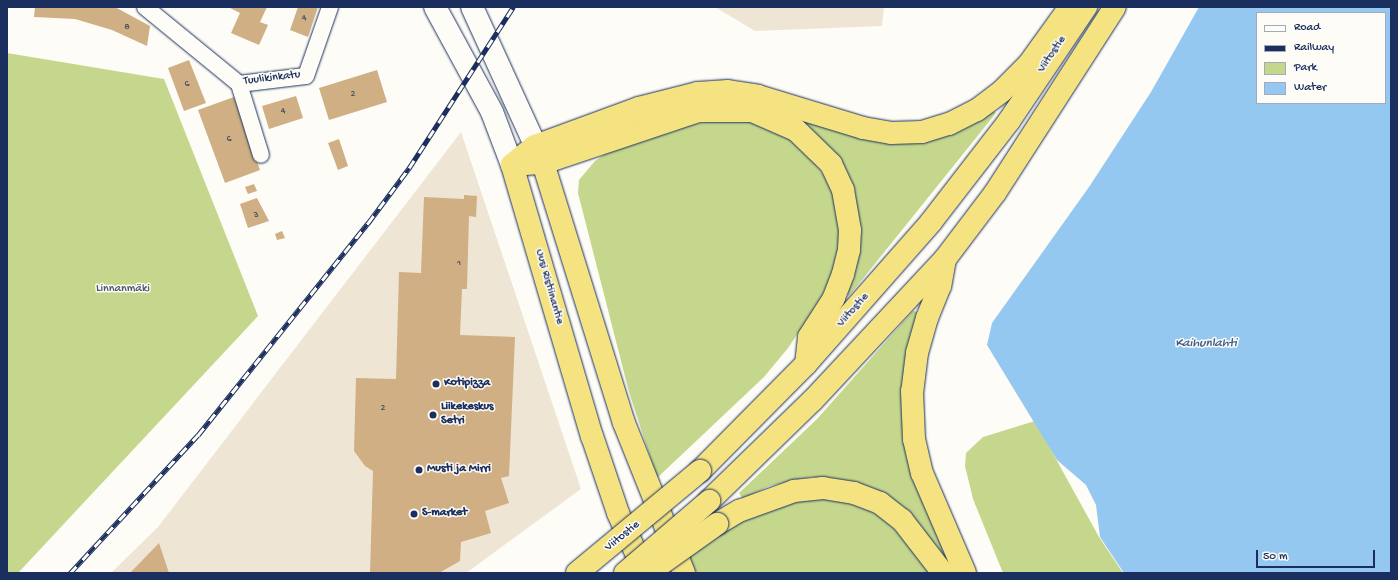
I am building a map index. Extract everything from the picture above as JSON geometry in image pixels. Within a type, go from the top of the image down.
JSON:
[{"type":"highway","points":[[539,155],[639,108],[698,93],[728,91],[758,96],[863,128],[891,133],[922,132],[949,124],[977,110],[1002,91],[1029,64],[1070,7]]},
{"type":"highway","name":"Viitostie","points":[[577,573],[700,471],[806,364],[931,222],[1009,120],[1086,7]]},
{"type":"highway","points":[[624,573],[709,501],[813,400],[945,259],[996,193],[1115,7]]},
{"type":"highway","points":[[512,165],[539,155],[698,110],[752,111],[796,130],[831,164],[843,190],[850,230],[849,250],[843,274],[834,298],[809,338],[806,364]]},
{"type":"highway","points":[[539,155],[624,423],[684,573]]},
{"type":"highway","name":"Uusi Ristiinantie","points":[[512,165],[592,436],[618,513],[645,573]]},
{"type":"highway","points":[[945,259],[940,286],[927,318],[917,353],[912,391],[914,439],[922,473],[965,573]]},
{"type":"highway","points":[[648,573],[739,511],[794,491],[823,488],[854,493],[880,503],[902,520],[943,573]]},
{"type":"main road","name":"Uusi Ristiinantie","points":[[435,7],[492,112],[512,165]]},
{"type":"main road","points":[[472,7],[539,155]]},
{"type":"street","name":"Tuulikinkatu","points":[[146,7],[240,84],[306,76],[330,7]]},
{"type":"street","points":[[240,84],[261,155]]},
{"type":"shaded area","points":[[715,7],[884,7],[882,26],[755,31]]},
{"type":"shaded area","points":[[461,132],[581,489],[466,573],[111,573],[158,527]]},
{"type":"green space","name":"Linnanmäki","points":[[7,53],[164,79],[258,316],[18,573],[7,573]]},
{"type":"green space","points":[[990,109],[996,113],[849,296],[845,292],[858,249],[804,127],[808,119],[869,137]]},
{"type":"green space","points":[[724,118],[763,124],[794,141],[812,159],[830,184],[836,200],[840,241],[831,278],[819,302],[788,348],[764,377],[657,478],[629,392],[578,193],[579,180],[595,161],[608,152],[685,126]]},
{"type":"green space","points":[[913,311],[918,312],[914,480],[950,559],[945,562],[853,482],[811,477],[769,486],[743,499],[739,493],[817,419]]},
{"type":"green space","points":[[1035,421],[1099,537],[1123,573],[1003,573],[973,499],[965,466],[966,453],[983,437]]},
{"type":"green space","points":[[830,497],[869,510],[884,519],[903,537],[931,573],[697,573],[686,555],[730,526],[790,501]]},
{"type":"water","name":"Kaihunlahti","points":[[1199,7],[1391,7],[1391,573],[1124,573],[1100,537],[1096,505],[1086,485],[1057,460],[987,345],[992,323],[1089,187],[1151,92]]},
{"type":"building","points":[[35,7],[115,7],[150,26],[147,46],[112,30],[75,19],[34,17]]},
{"type":"building","points":[[228,7],[267,7],[260,22],[268,25],[259,45],[231,33],[240,13]]},
{"type":"building","points":[[298,7],[318,7],[308,37],[290,30]]},
{"type":"building","points":[[189,60],[206,103],[184,111],[168,68]]},
{"type":"building","points":[[377,70],[387,102],[329,120],[319,88]]},
{"type":"building","points":[[296,96],[303,118],[269,129],[262,106]]},
{"type":"building","points":[[234,97],[260,170],[225,183],[198,110]]},
{"type":"building","points":[[339,139],[348,166],[338,170],[328,143]]},
{"type":"building","points":[[254,184],[257,191],[248,194],[245,187]]},
{"type":"building","name":"Liikekeskus Setri","points":[[464,195],[477,196],[476,217],[469,216],[467,289],[462,289],[460,335],[515,337],[509,476],[501,478],[509,503],[485,511],[491,533],[461,542],[460,561],[439,573],[370,573],[373,471],[365,466],[354,451],[356,378],[396,379],[399,272],[421,273],[424,197],[464,199]]},
{"type":"building","points":[[257,198],[269,221],[248,228],[240,204]]},
{"type":"building","points":[[282,231],[285,238],[277,240],[275,234]]},
{"type":"building","points":[[159,543],[169,573],[130,573]]},
{"type":"railway","points":[[70,573],[198,435],[368,223],[409,168],[513,7]]},
{"type":"place","name":"Kotipizza","points":[[436,384]]},
{"type":"place","name":"Liikekeskus Setri","points":[[433,415]]},
{"type":"place","name":"Musti ja Mirri","points":[[419,470]]},
{"type":"place","name":"S-market","points":[[414,514]]}]
